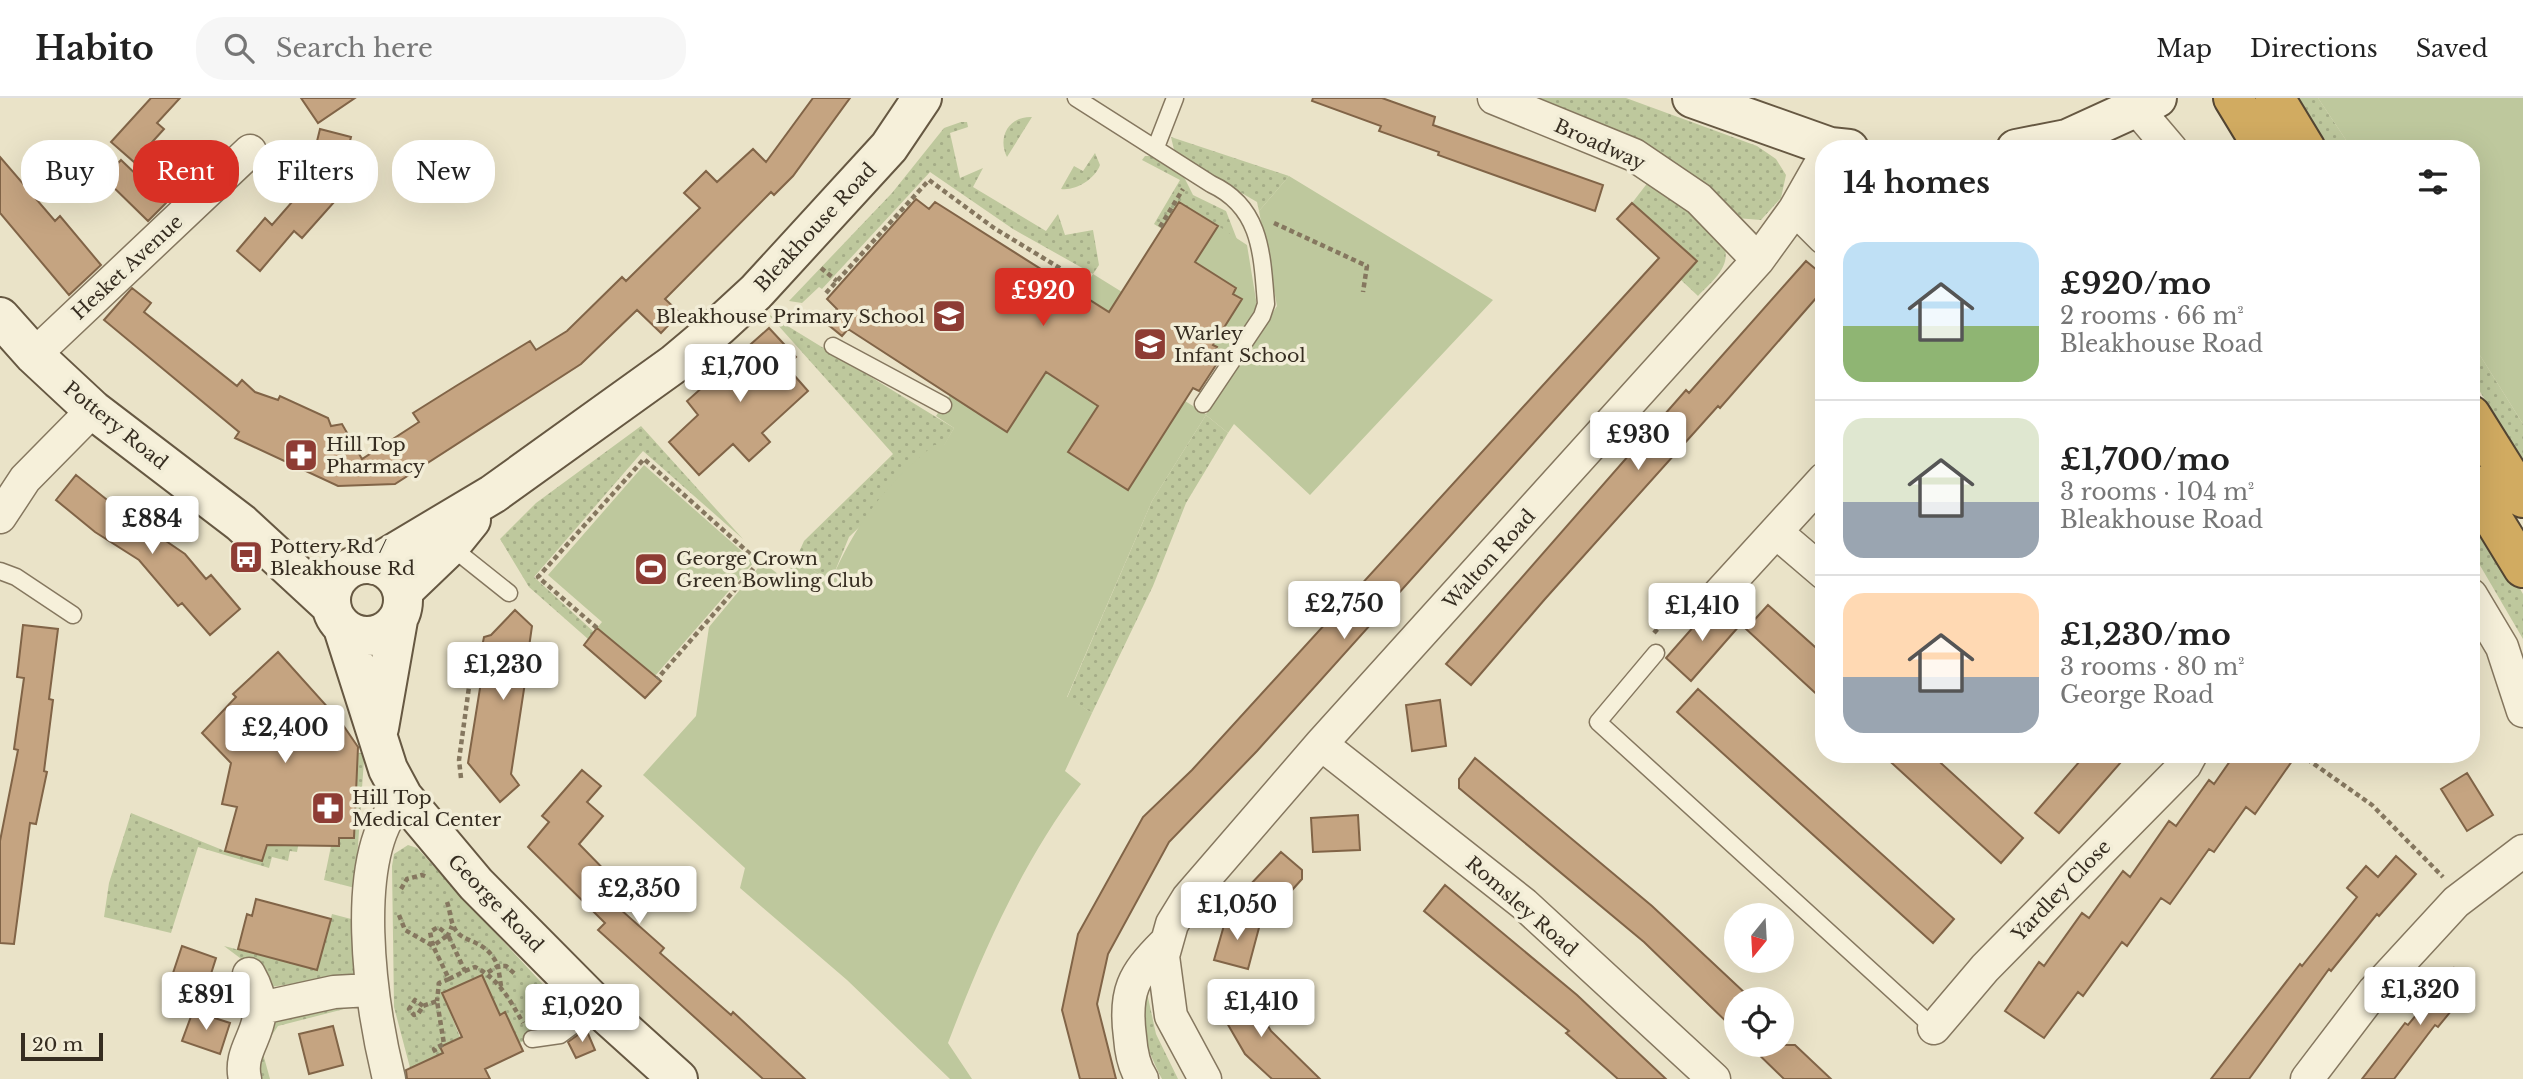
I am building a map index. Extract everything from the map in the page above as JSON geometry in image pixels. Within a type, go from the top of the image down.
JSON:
[{"type":"highway","points":[[2233,98],[2259,140]]},
{"type":"highway","points":[[2275,98],[2301,140]]},
{"type":"highway","points":[[2480,429],[2523,498]]},
{"type":"highway","points":[[2480,498],[2523,568]]},
{"type":"street","name":"Bleakhouse Road","points":[[360,568],[493,494],[674,364],[757,292],[889,147],[922,98]]},
{"type":"street","name":"Broadway","points":[[1494,98],[1634,155],[1699,199],[1758,260]]},
{"type":"street","points":[[1692,98],[1815,144]]},
{"type":"street","points":[[2062,140],[2142,102],[2166,140]]},
{"type":"street","name":"Hesket Avenue","points":[[34,355],[250,151]]},
{"type":"street","name":"Walton Road","points":[[1142,1079],[1130,1043],[1129,993],[1143,965],[1164,944],[1188,898],[1321,744],[1758,260],[1815,178]]},
{"type":"street","points":[[1795,209],[1815,229]]},
{"type":"street","name":"Pottery Road","points":[[0,317],[34,355],[93,410],[241,523],[337,617]]},
{"type":"street","points":[[0,517],[25,479],[93,410]]},
{"type":"street","points":[[1718,594],[1815,489]]},
{"type":"street","name":"Bleakhouse Road","points":[[400,606],[493,494]]},
{"type":"street","name":"Pottery Road","points":[[241,523],[360,568]]},
{"type":"street","points":[[1776,533],[1815,566]]},
{"type":"street","points":[[360,568],[394,576],[400,606],[388,630],[369,637],[353,634],[337,617],[335,583],[360,568]]},
{"type":"street","name":"George Road","points":[[379,732],[400,606]]},
{"type":"street","points":[[2480,610],[2502,647],[2523,711]]},
{"type":"street","name":"George Road","points":[[337,617],[379,732],[388,769],[402,797],[477,884],[598,1007],[678,1079]]},
{"type":"street","name":"Romsley Road","points":[[1321,744],[1524,904],[1714,1079]]},
{"type":"street","name":"Yardley Close","points":[[1934,1028],[1985,968],[2186,763]]},
{"type":"street","points":[[389,1079],[370,990],[369,906],[376,846],[391,809],[402,797]]},
{"type":"street","points":[[2307,1079],[2374,991],[2463,897],[2523,851]]},
{"type":"street","points":[[1164,944],[1171,1016],[1205,1079]]},
{"type":"street","points":[[245,1079],[245,1060],[257,1031],[261,1008],[249,974]]},
{"type":"street","points":[[261,1008],[334,992],[370,990]]},
{"type":"lane","points":[[1076,98],[1193,173],[1231,194],[1253,221],[1266,304],[1262,316],[1203,404]]},
{"type":"lane","points":[[1156,147],[1175,98]]},
{"type":"lane","points":[[833,346],[943,405]]},
{"type":"lane","points":[[450,546],[509,593]]},
{"type":"lane","points":[[0,571],[16,577],[72,615]]},
{"type":"lane","points":[[1656,653],[1598,722],[1934,1028]]},
{"type":"lane","points":[[531,1039],[560,1035],[598,1007]]},
{"type":"path","points":[[1160,227],[1193,173]]},
{"type":"path","points":[[825,293],[929,180],[994,228],[1086,284]]},
{"type":"path","points":[[1266,219],[1367,266],[1363,292]]},
{"type":"path","points":[[597,628],[538,577],[644,459],[759,562],[657,679]]},
{"type":"path","points":[[1656,653],[1645,643],[1701,580],[1718,594]]},
{"type":"path","points":[[461,778],[459,760],[469,687],[463,678]]},
{"type":"path","points":[[2313,763],[2372,805],[2463,897]]},
{"type":"path","points":[[399,898],[401,886],[407,879],[422,875],[430,878]]},
{"type":"path","points":[[441,893],[446,900],[453,926],[465,939],[489,948],[498,966],[501,986]]},
{"type":"path","points":[[398,909],[405,930],[433,946]]},
{"type":"path","points":[[433,946],[448,935],[453,926]]},
{"type":"path","points":[[449,979],[433,946],[430,932],[433,928],[443,929],[448,935],[465,971]]},
{"type":"path","points":[[487,973],[498,966],[506,967],[521,979]]},
{"type":"path","points":[[438,1055],[434,1049],[444,1044],[437,1001],[439,983],[475,967],[487,973],[501,986],[531,1039]]},
{"type":"path","points":[[528,985],[534,992],[541,1011],[551,1004],[547,997]]},
{"type":"path","points":[[534,992],[541,993]]},
{"type":"path","points":[[423,1006],[437,1001]]},
{"type":"green space","points":[[1530,98],[1626,98],[1757,146],[1776,159],[1786,175],[1781,198],[1761,220],[1736,218]]},
{"type":"green space","points":[[2294,98],[2318,98],[2346,140],[2321,140]]},
{"type":"green space","points":[[2318,98],[2523,98],[2523,424],[2480,355],[2480,140],[2346,140]]},
{"type":"green space","points":[[1032,117],[1007,157],[1003,142],[1007,129],[1017,120]]},
{"type":"green space","points":[[967,122],[968,127],[950,133],[960,178],[983,168],[973,187],[1046,231],[1058,214],[1065,235],[1093,230],[1099,265],[1093,274],[1013,229],[930,172],[822,289],[819,287],[802,303],[789,301],[892,193],[944,128]]},
{"type":"green space","points":[[1171,137],[1289,176],[1259,211],[1257,202],[1175,154]]},
{"type":"green space","points":[[1095,153],[1100,165],[1094,175],[1079,186],[1061,189],[1074,166],[1083,171]]},
{"type":"green space","points":[[1145,156],[1154,156],[1181,171],[1193,195],[1226,211],[1238,242],[1218,226],[1162,229],[1154,224],[1180,180],[1142,160]]},
{"type":"green space","points":[[1289,176],[1493,300],[1310,495],[1234,424],[1228,433],[1206,415],[1152,501],[1067,697],[1092,713],[1065,771],[1081,784],[1022,876],[990,941],[948,1043],[972,1079],[950,1079],[847,980],[740,888],[745,868],[643,775],[696,716],[709,627],[763,562],[784,579],[796,559],[831,581],[861,523],[887,490],[934,445],[944,445],[954,428],[936,416],[950,395],[1007,432],[1070,334],[1059,326],[1093,274],[1122,292],[1098,406],[1069,451],[1185,401],[1206,414],[1277,306],[1259,211]]},
{"type":"green space","points":[[1649,181],[1684,204],[1724,246],[1726,254],[1723,267],[1698,296],[1680,279],[1696,261],[1632,203]]},
{"type":"green space","points":[[1218,226],[1247,245],[1258,312],[1225,360],[1213,353],[1217,347],[1207,341],[1242,299],[1233,294],[1236,288],[1195,262]]},
{"type":"green space","points":[[768,314],[954,428],[944,446],[849,537],[831,581],[796,559],[804,541],[893,454]]},
{"type":"green space","points":[[2480,355],[2523,424],[2523,462],[2480,392]]},
{"type":"green space","points":[[1206,415],[1228,433],[1186,503],[1153,586],[1092,713],[1067,698],[1152,501]]},
{"type":"green space","points":[[641,426],[743,539],[643,451],[534,577],[594,632],[588,639],[529,587],[500,539],[536,503]]},
{"type":"green space","name":"George Crown Green Bowling Club","points":[[644,465],[754,562],[655,676],[597,628],[602,622],[548,575]]},
{"type":"green space","points":[[2480,521],[2523,594],[2523,639],[2480,565]]},
{"type":"green space","points":[[343,752],[362,753],[364,760],[355,888],[324,880],[331,846],[338,846],[339,838],[354,837],[357,768]]},
{"type":"green space","points":[[278,807],[300,836],[297,852],[290,851],[288,861],[272,857],[269,868],[198,847],[171,933],[104,917],[109,883],[131,813],[225,851],[262,861]]},
{"type":"green space","points":[[408,845],[417,848],[574,1018],[564,1027],[519,1043],[505,1012],[500,1015],[442,993],[460,1037],[441,1047],[443,1053],[418,1064],[413,1079],[394,1007],[392,866],[394,854]]},
{"type":"green space","points":[[332,914],[355,920],[356,975],[270,987],[256,970],[224,946],[317,970]]},
{"type":"green space","points":[[1144,979],[1156,1034],[1178,1079],[1162,1079],[1150,1053],[1143,1030],[1141,1008]]},
{"type":"green space","points":[[344,1003],[352,1007],[278,1026],[262,1050],[270,1079],[260,1079],[259,1052],[275,1019],[294,1011]]},
{"type":"building","points":[[151,98],[180,98],[157,123],[164,129],[154,140],[133,140],[133,161],[119,149],[119,140],[113,140]]},
{"type":"building","points":[[301,98],[355,98],[318,123]]},
{"type":"building","points":[[813,98],[850,98],[793,176],[774,195],[771,192],[665,299],[680,313],[661,333],[637,310],[581,364],[395,484],[338,486],[235,438],[239,432],[104,320],[132,288],[151,303],[144,312],[237,386],[242,380],[255,392],[278,400],[280,396],[328,418],[331,426],[342,424],[362,459],[419,422],[413,413],[456,386],[530,341],[536,350],[567,331],[622,277],[626,281],[700,208],[684,193],[706,171],[717,182],[753,149],[766,162]]},
{"type":"building","points":[[1313,98],[1382,98],[1435,117],[1433,125],[1603,185],[1595,211],[1438,155],[1439,152],[1379,131],[1381,126],[1312,101]]},
{"type":"building","points":[[320,129],[351,137],[350,140],[317,140]]},
{"type":"building","points":[[0,157],[21,181],[21,203],[40,203],[55,221],[60,216],[101,265],[69,295],[0,213]]},
{"type":"building","points":[[121,160],[133,171],[133,203],[166,203],[148,221],[119,193]]},
{"type":"building","points":[[916,199],[929,209],[935,202],[1109,312],[1179,202],[1218,226],[1195,262],[1236,288],[1233,294],[1242,299],[1213,345],[1217,347],[1210,358],[1218,362],[1199,391],[1193,388],[1128,490],[1068,452],[1098,406],[1046,372],[1007,432],[848,329],[842,336],[826,323],[837,309],[827,299]]},
{"type":"building","points":[[291,203],[333,203],[302,238],[294,231],[260,271],[237,251],[265,218],[272,225]]},
{"type":"building","points":[[1632,203],[1697,261],[1257,751],[1169,842],[1108,954],[1097,1004],[1116,1079],[1080,1079],[1062,1010],[1078,934],[1143,817],[1192,770],[1659,258],[1617,219]]},
{"type":"building","points":[[1806,261],[1815,268],[1815,299],[1471,685],[1446,664],[1686,390],[1689,393]]},
{"type":"building","points":[[769,328],[796,357],[786,366],[808,391],[762,433],[770,442],[749,461],[733,444],[699,475],[669,442],[698,415],[687,401]]},
{"type":"building","points":[[76,475],[116,507],[185,554],[206,579],[211,575],[240,609],[210,635],[182,603],[178,606],[139,560],[95,532],[56,500]]},
{"type":"building","points":[[1768,605],[1815,647],[1815,693],[1746,629]]},
{"type":"building","points":[[1709,609],[1724,612],[1740,625],[1691,681],[1666,658]]},
{"type":"building","points":[[515,610],[532,626],[529,647],[546,651],[542,679],[526,676],[511,774],[519,785],[500,802],[468,763],[485,657],[481,652],[484,637],[491,635]]},
{"type":"building","points":[[23,625],[58,629],[49,699],[53,700],[44,771],[47,772],[36,824],[30,823],[14,944],[0,943],[0,841],[18,750],[14,749],[24,678],[17,677]]},
{"type":"building","points":[[597,628],[661,681],[645,698],[584,645]]},
{"type":"building","points":[[278,652],[341,722],[358,747],[354,838],[339,838],[339,846],[267,845],[262,861],[225,851],[237,807],[222,804],[231,763],[202,733],[236,697],[233,694]]},
{"type":"building","points":[[1698,689],[1954,919],[1933,943],[1677,712]]},
{"type":"building","points":[[1440,700],[1446,746],[1412,751],[1406,705]]},
{"type":"building","points":[[1475,758],[1652,906],[1739,987],[1724,987],[1724,1019],[1644,942],[1459,788],[1459,779]]},
{"type":"building","points":[[1892,763],[1941,763],[2023,838],[2001,863]]},
{"type":"building","points":[[2078,763],[2120,763],[2059,833],[2035,813]]},
{"type":"building","points":[[2229,763],[2291,763],[2255,814],[2246,807],[2214,852],[2209,849],[2170,904],[2161,898],[2127,946],[2122,942],[2083,996],[2078,992],[2044,1038],[2005,1011],[2039,962],[2044,966],[2082,913],[2089,918],[2123,871],[2130,877],[2169,821],[2176,826],[2209,780],[2214,784]]},
{"type":"building","points":[[582,770],[601,786],[587,802],[603,816],[579,844],[623,889],[611,901],[664,948],[660,953],[731,1015],[733,1012],[805,1079],[763,1079],[598,930],[605,923],[528,847],[549,822],[542,816]]},
{"type":"building","points":[[2467,773],[2493,815],[2467,831],[2441,789]]},
{"type":"building","points":[[1358,815],[1360,850],[1313,852],[1311,818]]},
{"type":"building","points":[[1281,852],[1302,870],[1302,879],[1275,909],[1249,886]]},
{"type":"building","points":[[2396,856],[2416,874],[2379,916],[2377,914],[2331,971],[2329,969],[2249,1079],[2211,1079],[2300,964],[2302,966],[2357,897],[2347,888],[2366,866],[2378,877]]},
{"type":"building","points":[[1445,885],[1577,995],[1666,1079],[1618,1079],[1566,1033],[1569,1031],[1424,911]]},
{"type":"building","points":[[256,899],[331,919],[317,970],[238,949],[247,914],[252,916]]},
{"type":"building","points":[[1227,915],[1260,924],[1248,969],[1214,960]]},
{"type":"building","points":[[182,946],[216,958],[203,999],[168,988]]},
{"type":"building","points":[[2454,968],[2473,984],[2438,1027],[2435,1025],[2394,1079],[2362,1079],[2405,1023],[2408,1025]]},
{"type":"building","points":[[482,975],[500,1015],[505,1012],[523,1051],[485,1069],[490,1079],[407,1079],[406,1070],[443,1053],[440,1047],[462,1037],[442,993]]},
{"type":"building","points":[[1245,987],[1271,1031],[1320,1079],[1272,1079],[1245,1054],[1216,1004]]},
{"type":"building","points":[[193,1011],[230,1023],[220,1054],[182,1041]]},
{"type":"building","points":[[333,1026],[343,1065],[309,1074],[299,1034]]},
{"type":"building","points":[[586,1029],[595,1050],[576,1058],[568,1042]]},
{"type":"building","points":[[1795,1045],[1831,1079],[1784,1079],[1761,1057],[1794,1057]]},
{"type":"place","name":"Bleakhouse Primary School","points":[[949,316]]},
{"type":"place","name":"Warley Infant School","points":[[1150,344]]},
{"type":"place","name":"Hill Top Pharmacy","points":[[301,455]]},
{"type":"place","name":"Pottery Rd / Bleakhouse Rd","points":[[246,557]]},
{"type":"place","name":"George Crown Green Bowling Club","points":[[651,569]]},
{"type":"place","name":"Hill Top Medical Center","points":[[328,808]]}]
